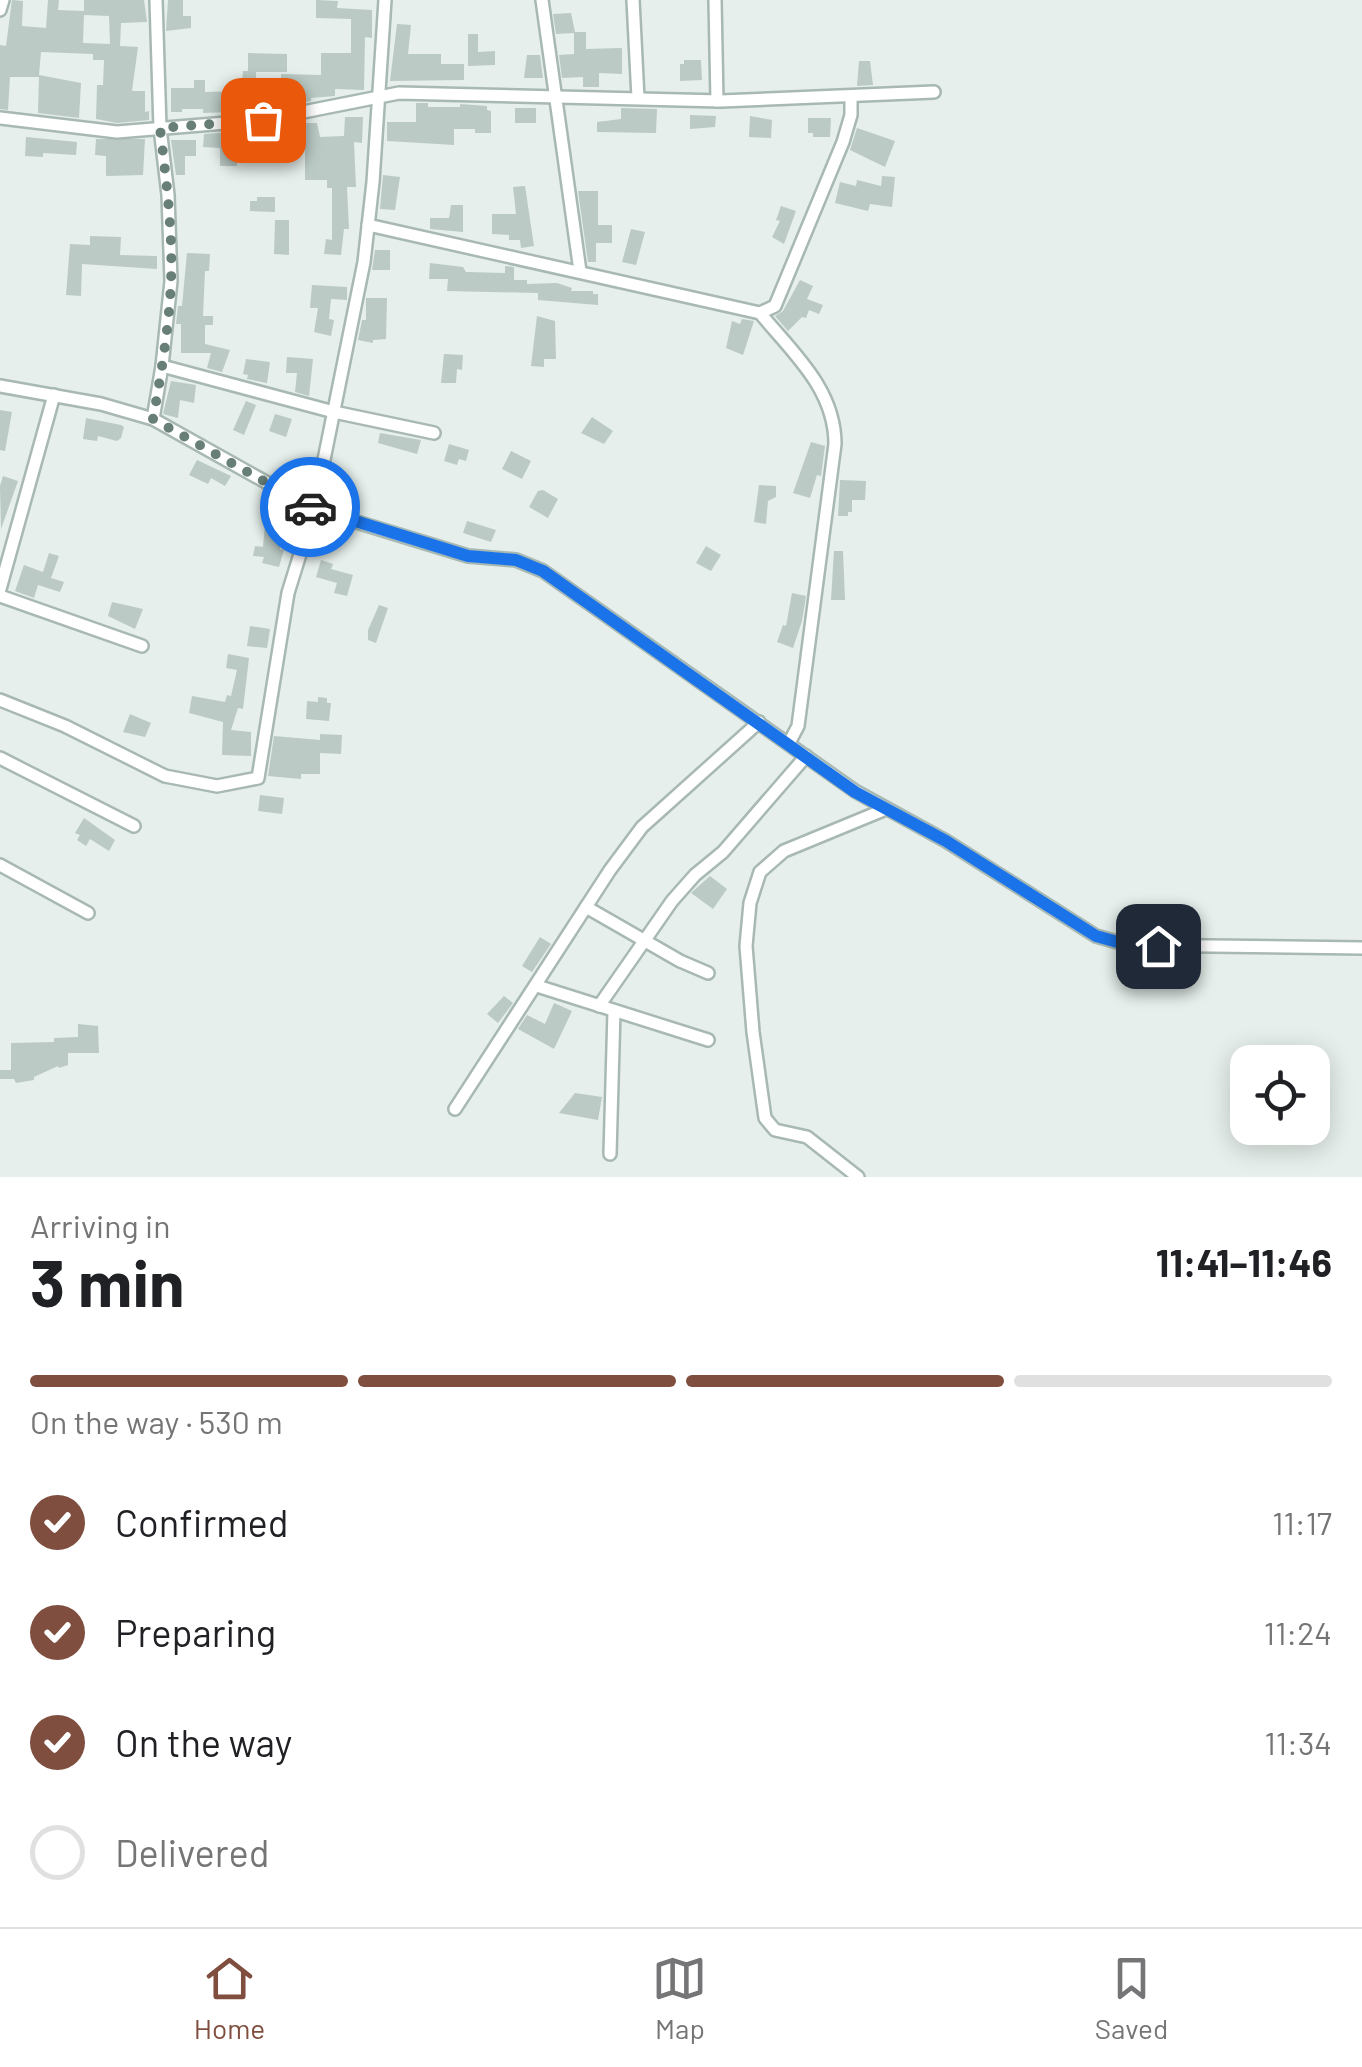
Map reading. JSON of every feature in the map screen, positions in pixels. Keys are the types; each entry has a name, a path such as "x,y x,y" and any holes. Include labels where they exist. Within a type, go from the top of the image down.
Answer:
{"street":[{"path":"0,10 3,0"},
{"path":"153,419 171,281 156,0"},
{"path":"0,700 66,726 165,776 218,786 258,778 288,593 314,509 364,262 385,0"},
{"path":"542,0 580,272"},
{"path":"633,0 638,98"},
{"path":"715,0 717,101"},
{"path":"0,118 117,132 263,120 416,93 717,101 934,92"},
{"path":"760,314 775,306 843,142 851,115 851,97"},
{"path":"368,225 760,314 822,390 834,420 834,444 798,726 788,743"},
{"path":"162,366 334,412 434,432"},
{"path":"0,386 101,404 153,419 314,509 468,556 516,560 543,571 855,792 946,841 1096,936 1128,945 1362,948"},
{"path":"54,395 0,592 142,646"},
{"path":"455,1109 642,827 759,722"},
{"path":"599,1006 672,901 723,852 806,756"},
{"path":"0,758 134,826"},
{"path":"858,1177 808,1138 775,1130 765,1118 752,1032 746,946 750,903 760,872 784,852 886,808"},
{"path":"0,865 88,913"},
{"path":"586,907 680,962 708,973"},
{"path":"537,986 708,1040"},
{"path":"610,1154 614,1011"}],"building":[{"path":"12,0 23,1 22,26 46,28 48,0 59,0 58,10 84,11 84,0 144,0 147,22 121,23 120,46 138,47 132,91 145,91 149,120 117,123 96,119 97,85 103,85 104,60 93,60 93,54 41,52 39,75 81,83 79,118 38,113 39,77 10,77 8,110 0,109 0,45 6,46","holes":["84,15 109,16 110,44 83,43"]},
{"path":"168,0 183,0 183,16 191,16 191,28 166,31"},
{"path":"316,0 338,1 337,8 372,10 372,38 365,37 364,90 335,89 335,96 300,103 281,102 281,74 321,75 321,53 351,53 351,19 316,18"},
{"path":"571,13 575,32 586,32 586,49 622,48 622,74 599,73 599,87 583,87 583,77 562,78 559,55 574,54 574,33 556,34 553,14"},
{"path":"397,24 411,25 408,54 441,54 441,64 464,64 464,80 390,81"},
{"path":"468,34 478,34 478,52 495,51 495,65 468,66"},
{"path":"248,53 287,54 287,72 256,72 255,111 171,112 171,88 194,88 194,80 205,80 205,92 241,91 243,71 248,71"},
{"path":"527,55 540,55 543,78 524,78"},
{"path":"684,60 701,60 702,80 680,81 680,64"},
{"path":"859,61 870,61 873,85 857,86"},
{"path":"416,103 428,103 428,107 487,106 491,111 491,133 454,129 454,145 387,141 387,122 416,122"},
{"path":"515,108 536,108 536,123 515,123"},
{"path":"621,108 657,109 656,133 597,132 597,122 621,119"},
{"path":"690,115 716,116 715,127 690,129"},
{"path":"750,116 772,120 771,138 749,137"},
{"path":"345,117 363,117 362,143 354,142 356,187 347,187 349,229 344,229 341,255 324,254 326,239 332,240 332,188 327,188 327,180 305,180 306,123 317,123 320,137 344,136"},
{"path":"808,118 831,118 830,137 813,137 813,133 808,133"},
{"path":"857,128 895,141 885,167 850,150"},
{"path":"235,132 234,140 264,141 263,150 278,150 277,162 237,161 237,166 220,166 220,148 203,147 204,134"},
{"path":"26,137 77,142 76,155 25,156"},
{"path":"96,139 145,139 143,175 106,176 106,156 95,155"},
{"path":"171,140 196,140 196,156 185,156 185,175 176,175"},
{"path":"383,175 400,177 395,210 380,209"},
{"path":"882,176 895,177 892,207 870,204 868,211 835,203 840,182 856,186 857,180 881,186"},
{"path":"525,186 534,246 521,248 520,240 492,234 492,214 516,214 513,187"},
{"path":"578,191 598,191 598,225 612,225 612,243 596,243 596,262 588,262"},
{"path":"257,197 275,197 275,212 250,211 250,201 257,201"},
{"path":"451,205 463,205 463,232 430,229 430,218 449,218"},
{"path":"781,206 796,211 784,244 772,237 780,221 776,220"},
{"path":"275,220 289,220 289,255 274,254"},
{"path":"631,229 645,232 636,265 622,262"},
{"path":"90,236 121,237 120,255 157,256 157,269 82,264 81,296 66,295 70,244 90,245"},
{"path":"375,250 390,250 390,270 372,270"},
{"path":"187,253 210,254 209,271 205,271 203,316 213,316 213,325 205,325 205,344 230,350 222,372 207,368 211,353 181,353 181,324 176,324 178,306 182,306"},
{"path":"430,263 463,267 466,272 505,273 505,266 514,267 514,280 527,280 527,284 557,283 572,288 571,291 593,291 598,294 598,305 538,300 538,293 447,291 448,279 429,279"},
{"path":"800,280 813,286 807,299 823,305 819,314 809,310 806,318 802,317 788,331 775,316 783,311"},
{"path":"312,285 347,287 347,300 331,299 331,336 314,332 318,308 310,308"},
{"path":"366,298 387,298 386,339 373,343 358,340 362,320 366,320"},
{"path":"537,316 555,321 556,359 544,359 544,367 531,366"},
{"path":"742,319 754,321 743,355 726,348 732,321 740,324"},
{"path":"444,354 463,355 456,383 441,383"},
{"path":"287,357 313,359 309,396 295,392 297,373 286,373"},
{"path":"246,359 270,362 267,383 247,379 248,375 243,374"},
{"path":"171,381 196,385 194,403 180,400 178,418 163,414"},
{"path":"246,401 256,405 244,435 233,430"},
{"path":"0,410 12,412 5,451 0,450"},
{"path":"275,414 292,419 286,437 269,431"},
{"path":"592,417 613,431 604,444 581,433"},
{"path":"86,418 121,425 121,438 83,439"},
{"path":"380,433 421,440 417,454 378,443"},
{"path":"811,442 825,446 821,476 817,475 810,498 793,493"},
{"path":"449,444 469,450 466,461 459,459 457,465 444,461"},
{"path":"511,451 531,461 522,479 502,469"},
{"path":"197,460 231,476 225,486 211,478 208,484 189,475"},
{"path":"331,475 348,480 339,504 326,499"},
{"path":"3,476 18,481 1,529 0,486"},
{"path":"840,480 866,481 865,500 852,500 848,516 838,516"},
{"path":"759,485 776,486 776,497 768,501 766,524 754,522"},
{"path":"538,491 558,499 548,518 529,507"},
{"path":"266,512 279,513 278,520 282,520 280,549 284,550 279,567 262,563 264,557 253,556 255,546 263,547"},
{"path":"467,521 496,530 491,542 463,533"},
{"path":"706,546 721,555 711,571 696,563"},
{"path":"834,551 843,551 845,600 831,600"},
{"path":"49,553 59,556 51,578 64,582 60,592 38,585 34,598 15,591 24,565 43,572"},
{"path":"321,560 333,564 331,569 353,575 347,596 334,593 337,583 316,577"},
{"path":"792,593 806,596 793,648 777,642 783,625 786,626"},
{"path":"112,602 143,609 135,629 108,616"},
{"path":"379,605 388,608 376,643 368,640 368,630"},
{"path":"250,626 270,629 267,648 247,646"},
{"path":"228,654 249,658 243,709 238,708 231,730 251,732 251,756 222,755 223,722 189,713 192,696 225,702 227,695 231,696 237,670 226,668"},
{"path":"318,697 331,703 329,721 306,719 307,701 318,702"},
{"path":"130,714 151,723 145,737 123,732"},
{"path":"320,734 342,735 341,754 320,753 320,774 301,774 301,779 268,776 274,736 320,740"},
{"path":"260,795 284,798 282,814 258,811"},
{"path":"84,818 115,840 109,851 90,839 86,846 77,840 80,835 75,833"},
{"path":"710,876 727,889 713,909 691,893"},
{"path":"540,937 551,944 532,972 522,966"},
{"path":"504,996 513,1003 498,1023 487,1014"},
{"path":"554,1003 572,1011 554,1049 518,1029 527,1015 545,1024"},
{"path":"78,1024 98,1026 99,1053 68,1053 68,1065 58,1066 34,1080 16,1083 14,1079 0,1079 0,1070 11,1070 11,1043 78,1037"},
{"path":"575,1093 602,1097 598,1120 559,1113"}],"way so far":[{"path":"263,120 160,128 168,195 171,281 153,419 310,507"}],"route":[{"path":"310,507 468,556 516,560 543,571 855,792 946,841 1096,936 1128,945 1158,946"}]}
